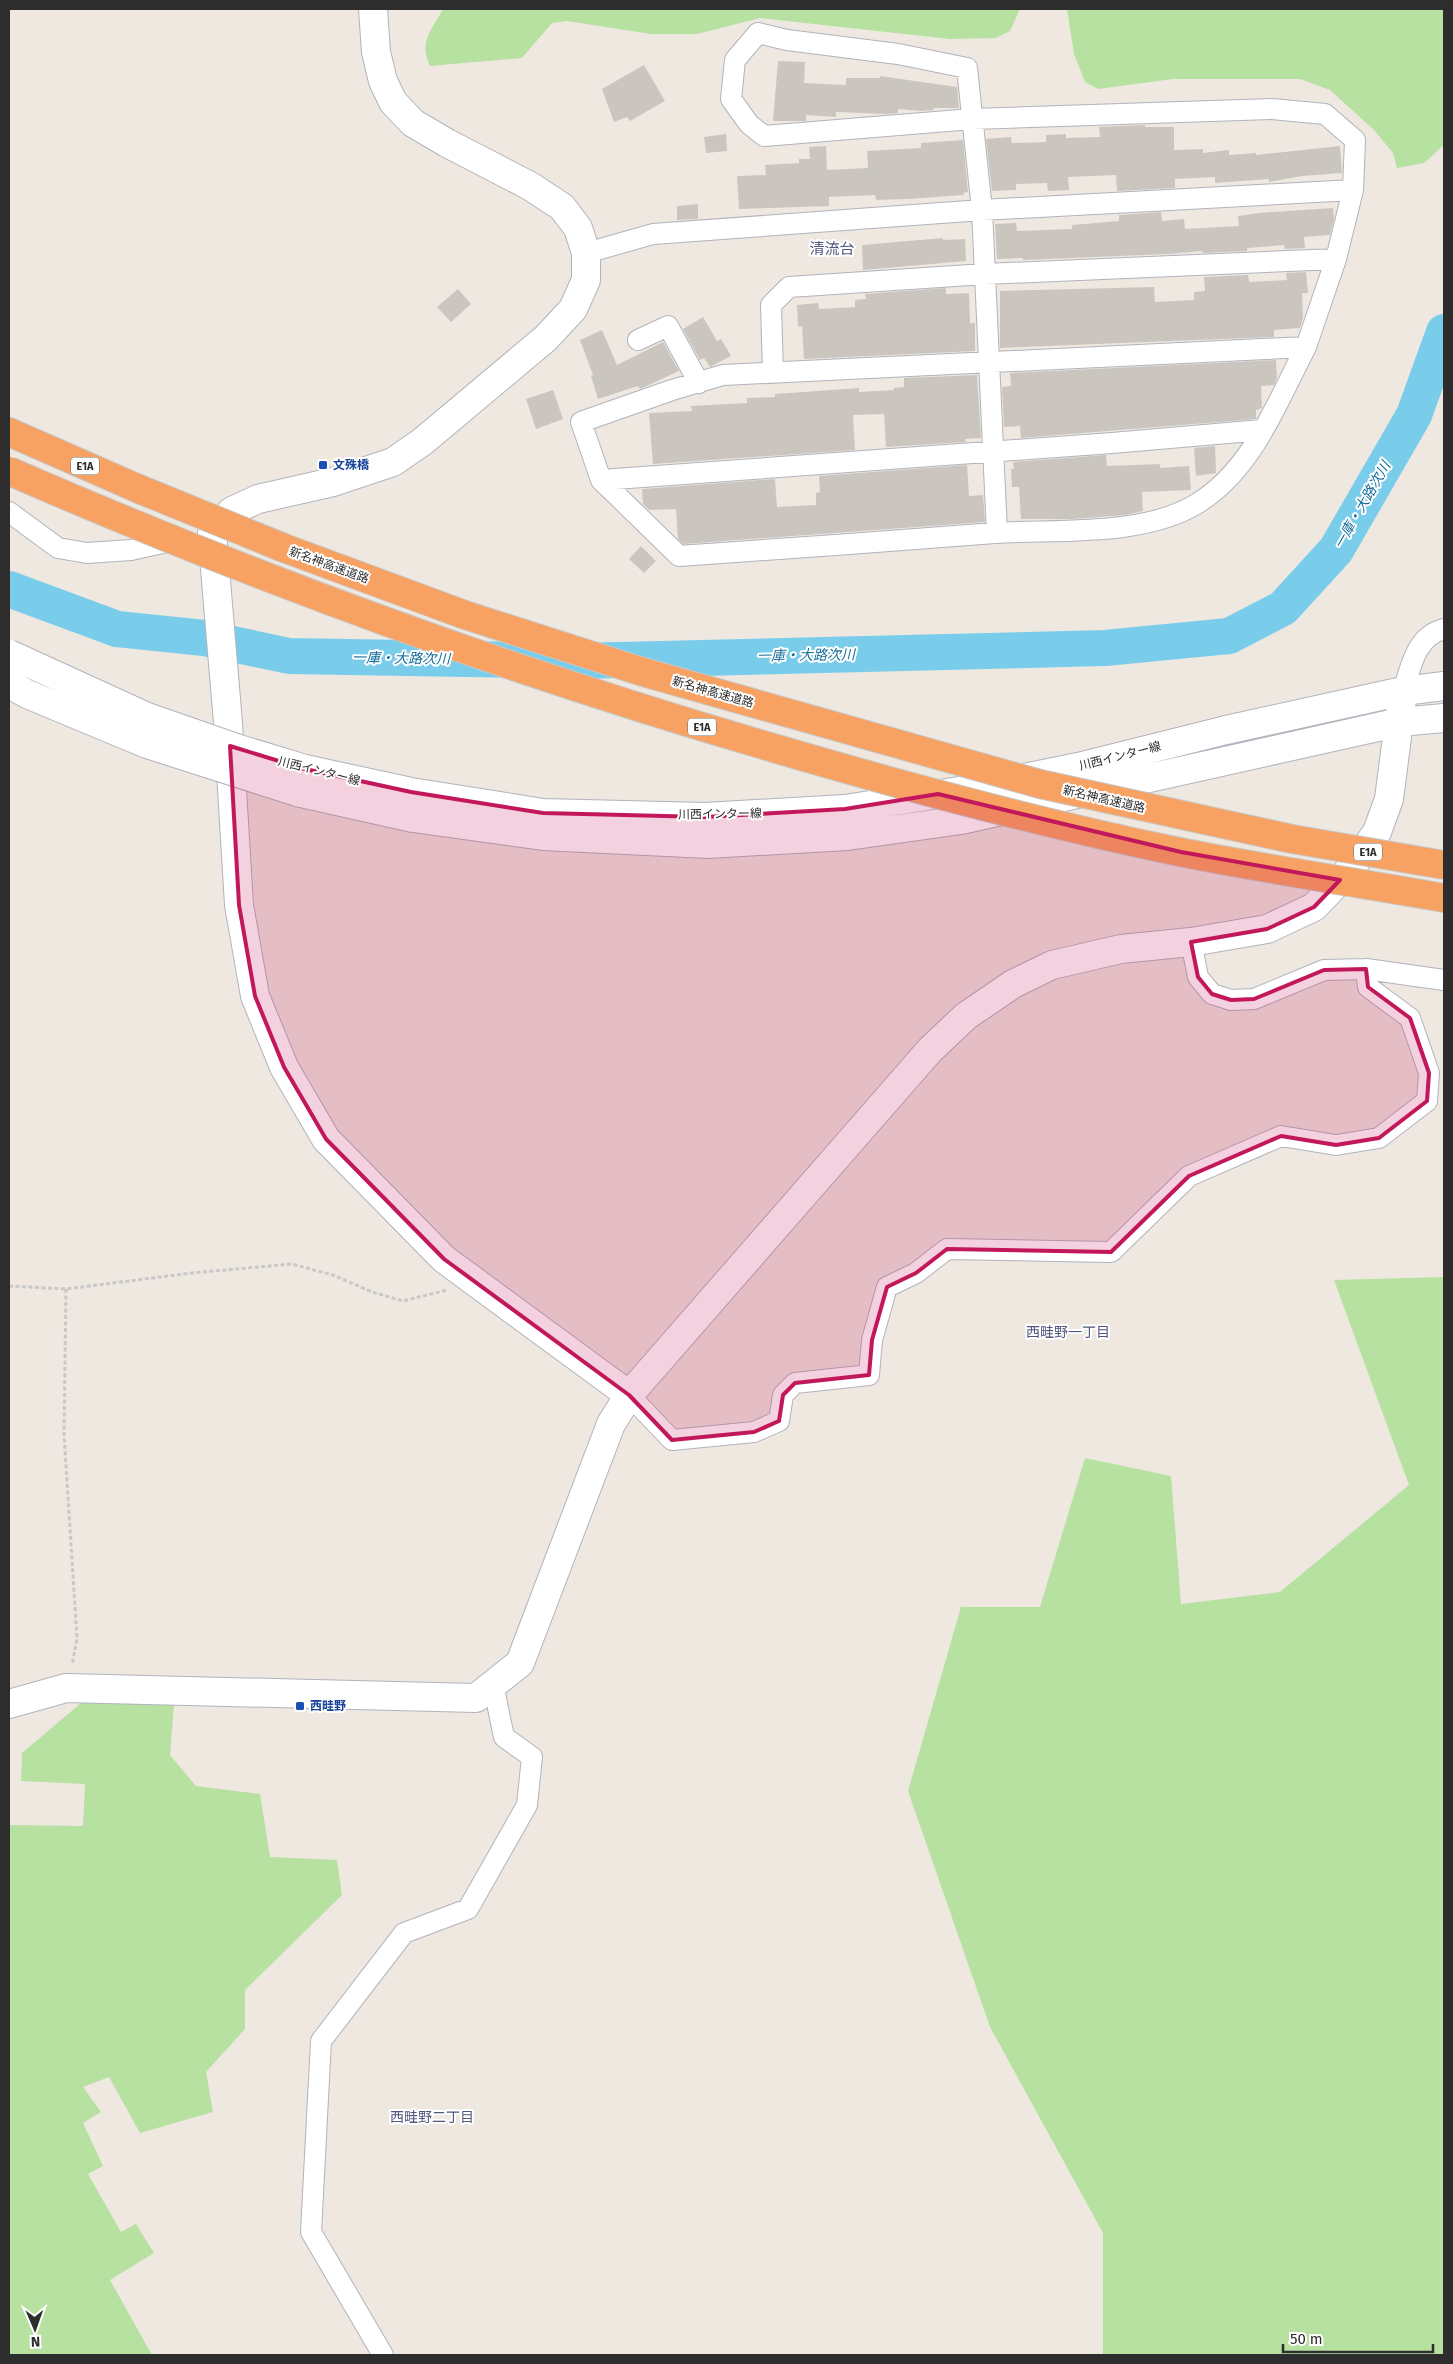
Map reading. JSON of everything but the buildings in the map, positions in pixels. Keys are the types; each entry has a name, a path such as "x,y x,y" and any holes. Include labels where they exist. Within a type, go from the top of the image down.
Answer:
{"highway":[{"name":"新名神高速道路","path":"20,437 138,489 284,548 465,615 643,672 1040,784 1292,840 1444,865"},
{"name":"E1A","path":"9,471 92,507 278,581 465,650 661,715 854,772 988,807 1181,852 1433,896"},
{"path":"1292,840 1444,854"}],"street":[{"path":"9,512 58,548 87,553 131,550 212,533 232,511 258,499 333,482 393,462 422,442 546,338 572,309 586,280 586,253 578,228 562,207 530,186 421,128 393,102 383,81 376,52 373,9"},
{"path":"998,533 991,363 982,210 972,119 967,68 898,54 787,40 758,32 735,60 731,99 749,124 764,136 972,119 1272,109 1325,114 1356,140 1353,190 1336,260 1306,347 1250,454 1215,490 1198,503 1174,516 1134,526 998,533 679,556 602,480 581,422 723,375 991,363 1306,347"},
{"path":"586,253 652,234 982,210 1353,190"},
{"path":"774,373 771,305 788,287 985,274 1336,260"},
{"path":"638,340 668,326 699,383"},
{"path":"602,480 994,452 1262,430"},
{"path":"212,533 228,723 239,905 255,996 284,1067 326,1139 444,1259 628,1395 672,1440 754,1432 779,1421 783,1395 795,1382 869,1375 872,1340 887,1288 916,1272 947,1249 1111,1252 1189,1176 1273,1139 1282,1136 1336,1145 1379,1138 1426,1102 1428,1073 1410,1018 1368,987 1366,969"},
{"path":"9,1704 66,1688 476,1698 520,1662 611,1424 628,1395 930,1050 966,1016 1013,984 1052,965 1121,949 1190,942 1267,929 1314,907 1351,868 1377,832 1389,799 1403,691 1415,653 1433,632 1444,629"},
{"name":"川西インター線","path":"9,654 147,717 239,749 301,780 411,792 543,812 704,816 845,809 965,790 1078,767 1226,730 1403,691 1444,686"},
{"name":"川西インター線","path":"9,684 27,694 147,744 301,780 413,818 543,836 708,844 848,836 961,820 1400,722 1444,718"},
{"path":"1190,942 1198,977 1212,994 1231,1000 1254,999 1324,970 1366,969 1444,980"},
{"path":"383,2355 311,2232 322,2041 404,1933 468,1909 527,1805 532,1757 504,1737 493,1684"}],"path":[{"path":"9,1286 66,1289 192,1273 292,1264 333,1275 372,1292 403,1301 474,1283"},
{"path":"66,1289 64,1434 77,1639 66,1688"}],"highlighted area":[{"path":"230,746 305,769 411,792 543,813 705,817 845,809 938,794 1181,852 1340,880 1314,907 1267,929 1191,942 1198,977 1212,994 1231,1000 1254,999 1324,970 1366,969 1368,987 1410,1018 1429,1073 1427,1101 1379,1138 1336,1145 1281,1136 1189,1176 1111,1252 947,1249 916,1273 887,1287 872,1340 869,1375 795,1383 783,1395 779,1421 754,1432 672,1440 629,1395 444,1259 326,1139 284,1067 255,996 239,905"}],"green space":[{"path":"446,9 1020,9 1010,31 996,38 950,39 760,18 697,34 651,34 567,21 552,23 522,58 430,66 426,51 427,38 442,11"},
{"path":"1067,9 1444,9 1444,145 1424,163 1397,168 1393,153 1374,130 1330,90 1300,79 1173,79 1098,89 1085,82 1074,54"},
{"path":"1444,1277 1444,2355 1103,2355 1103,2233 990,2027 908,1791 961,1607 1040,1607 1085,1458 1171,1476 1181,1604 1280,1592 1409,1485 1334,1280"},
{"path":"81,1703 174,1704 170,1755 196,1786 260,1794 270,1857 337,1860 342,1895 245,1990 245,2029 206,2072 213,2112 140,2133 109,2077 83,2087 101,2112 83,2123 103,2166 88,2174 121,2232 136,2224 154,2253 110,2280 152,2355 9,2355 9,1825 83,1826 85,1784 21,1781 22,1753"}],"waterway":[{"name":"一庫・大路次川","path":"9,589 117,629 204,638 289,656 578,661 1105,648 1229,636 1283,608 1336,550 1414,415 1444,332"}],"place":[{"name":"文殊橋","path":"323,465"},
{"name":"西畦野","path":"300,1706"}],"district":[{"name":"清流台","path":"832,249"},
{"name":"西畦野一丁目","path":"1068,1332"},
{"name":"西畦野二丁目","path":"432,2117"}]}
